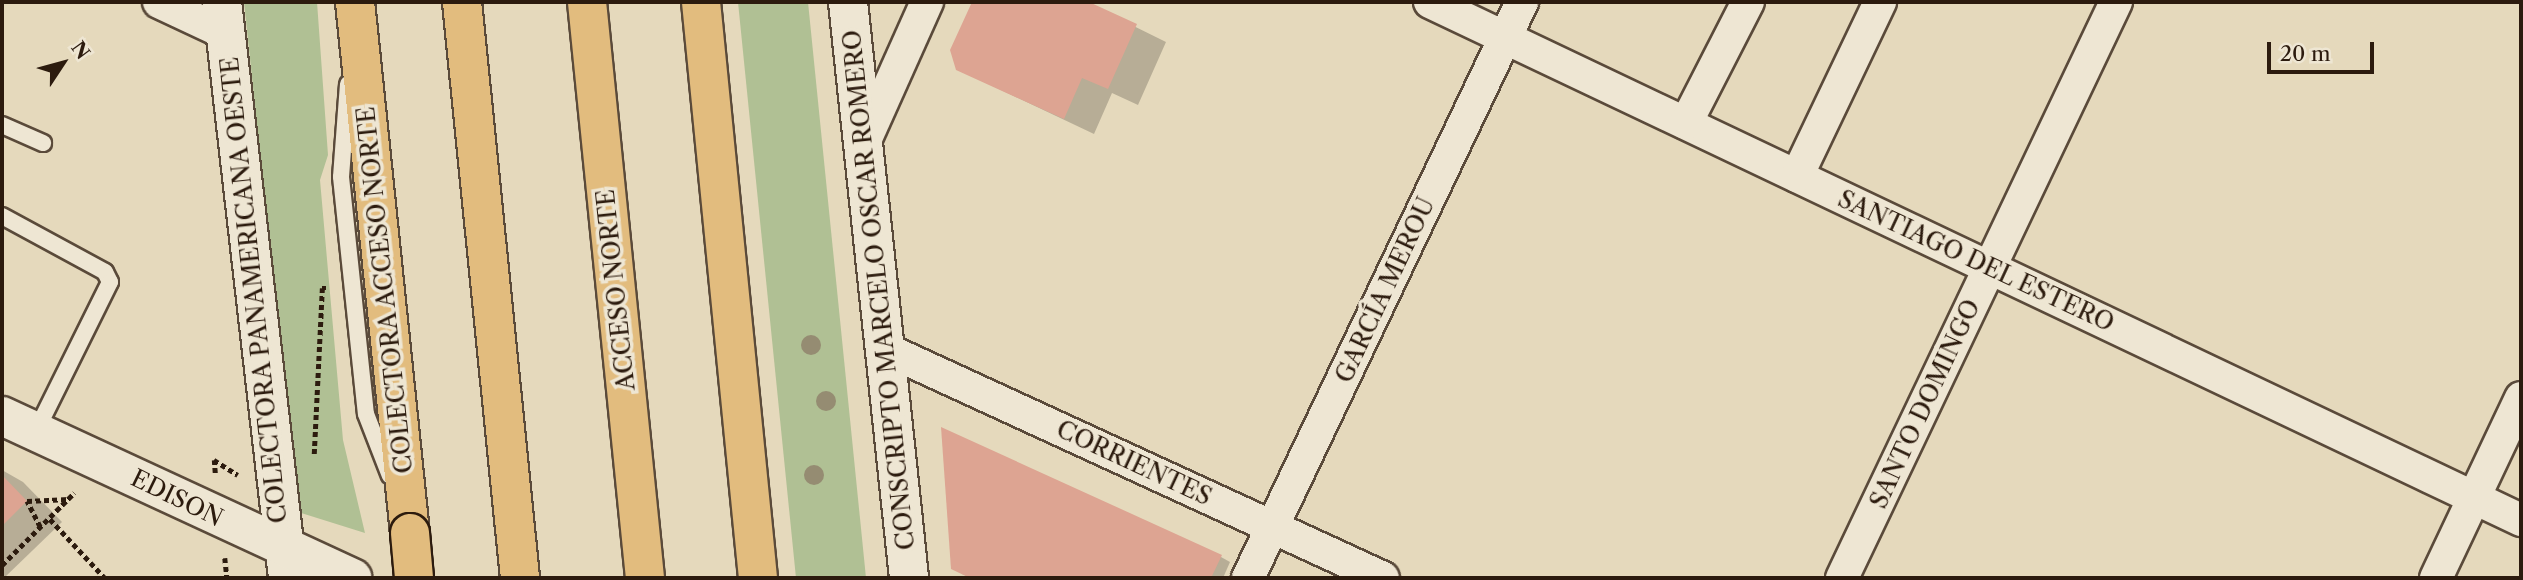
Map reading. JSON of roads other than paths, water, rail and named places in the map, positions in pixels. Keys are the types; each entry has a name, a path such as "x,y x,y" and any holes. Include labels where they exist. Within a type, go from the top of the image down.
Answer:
{"highway":[{"name":"COLECTORA ACCESO NORTE","path":"354,2 414,578"},
{"path":"462,2 520,578"},
{"name":"ACCESO NORTE","path":"587,2 645,578"},
{"path":"701,2 758,578"}],"street":[{"path":"159,2 223,18"},
{"name":"CONSCRIPTO MARCELO OSCAR ROMERO","path":"848,2 909,578"},
{"path":"863,145 927,2"},
{"name":"SANTIAGO DEL ESTERO","path":"1430,2 2521,520"},
{"name":"GARCÍA MEROU","path":"1248,578 1522,2"},
{"path":"1686,123 1748,2"},
{"path":"1797,176 1880,2"},
{"name":"SANTO DOMINGO","path":"1842,578 2116,2"},
{"name":"COLECTORA PANAMERICANA OESTE","path":"223,18 286,564"},
{"name":"CORRIENTES","path":"885,349 1383,578"},
{"path":"2436,578 2521,398"},
{"name":"EDISON","path":"2,416 36,431 286,564 352,578"}],"lane":[{"path":"2,125 43,143"},
{"path":"2,216 105,272 110,282 36,431"}]}
